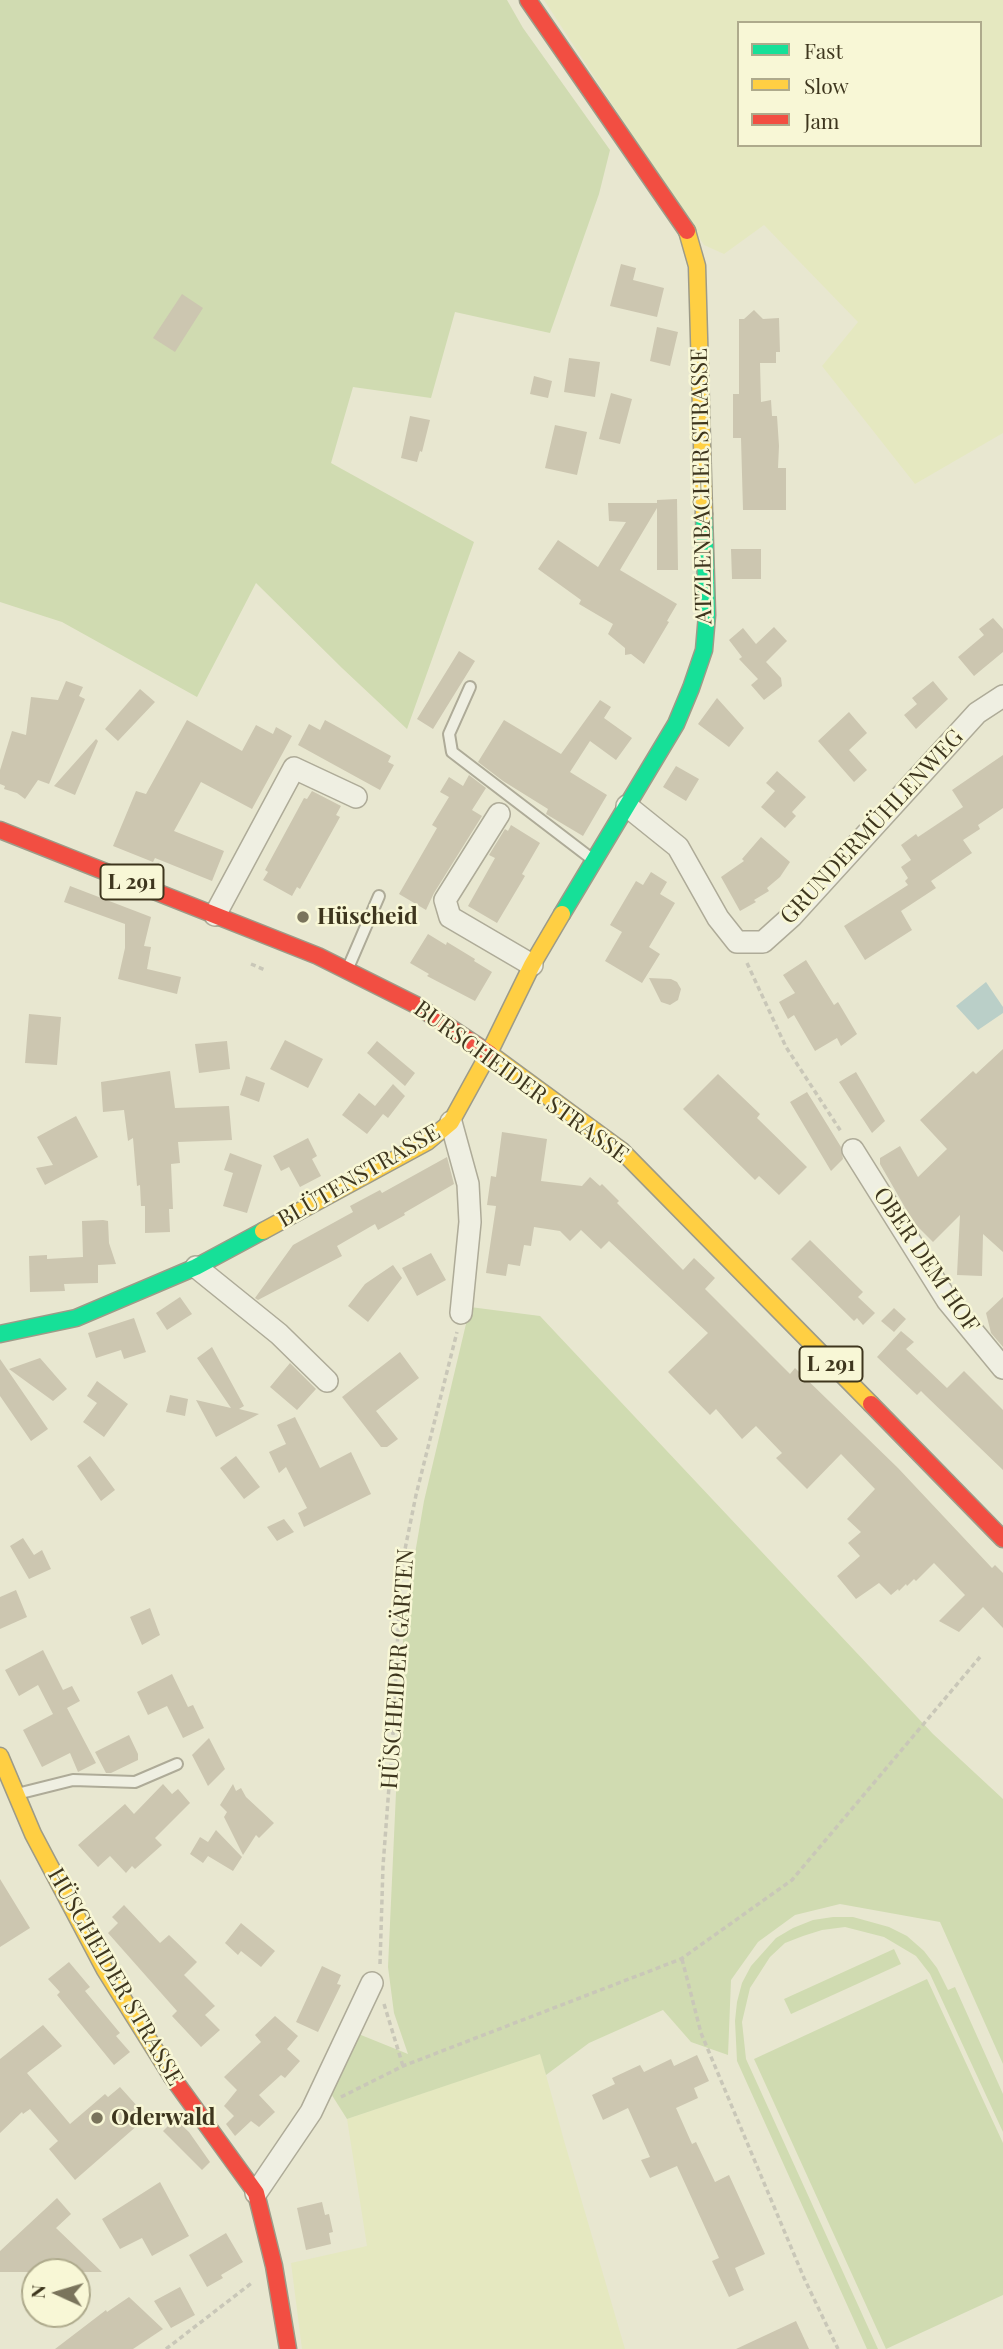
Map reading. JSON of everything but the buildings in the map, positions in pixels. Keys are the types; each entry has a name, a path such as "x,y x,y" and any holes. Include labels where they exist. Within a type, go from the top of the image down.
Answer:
{"street":[{"name":"ATZLENBACHER STRASSE","path":"489,1053 532,965 676,724 704,650 707,615 697,266 687,230 528,0"},
{"name":"GRUNDERMÜHLENWEG","path":"737,942 763,942 782,925 977,713 1003,696"},
{"path":"215,915 294,768 356,797"},
{"path":"627,806 678,848 718,918 737,942"},
{"path":"499,814 445,900 450,917 532,965"},
{"path":"0,854 4,832"},
{"name":"BURSCHEIDER STRASSE","path":"4,832 318,956 416,1005 489,1053 622,1151 1003,1539"},
{"name":"BLÜTENSTRASSE","path":"0,1335 76,1318 197,1267 426,1142 451,1122 489,1053"},
{"path":"451,1122 468,1184 470,1222 461,1312"},
{"name":"OBER DEM HOF","path":"853,1150 947,1300 1003,1368"},
{"path":"197,1267 279,1334 327,1381"},
{"name":"HÜSCHEIDER STRASSE","path":"0,1756 33,1834 105,1970 190,2104 243,2179 256,2193 275,2266 288,2349"},
{"path":"256,2193 311,2112 372,1983"}],"lane":[{"path":"470,687 449,734 452,752 594,861"},
{"path":"347,971 379,896"},
{"path":"17,1794 73,1780 135,1782 177,1764"}],"path":[{"path":"737,942 786,1047 853,1150"},
{"path":"251,964 265,970"},
{"name":"HÜSCHEIDER GÄRTEN","path":"372,1983 380,1967 383,1866 401,1569 416,1495 461,1312"},
{"path":"311,2112 403,2066 681,1959 792,1880 980,1657"},
{"path":"681,1959 701,2033 804,2278 838,2349"},
{"path":"372,1983 381,1990 403,2066"},
{"path":"166,2349 275,2266"}],"green space":[{"path":"0,0 507,0 523,28 610,150 599,194 550,333 455,312 431,398 353,387 331,463 474,542 407,729 256,583 197,697 62,622 0,602"},
{"path":"544,0 1003,0 1003,433 915,484 822,366 858,322 764,225 724,254 704,245"},
{"path":"470,1307 540,1316 933,1734 1003,1799 1003,2064 940,1922 840,1904 795,1915 758,1942 731,1980 728,2055 691,2042 663,2010 589,2043 546,2075 540,2054 347,2119 328,2089 356,2033 408,2054 394,2013 388,1967 404,1618 424,1501"},
{"path":"853,1917 889,1927 907,1936 924,1951 937,1968 948,1990 955,1987 1003,2094 1003,2132 930,1974 916,1956 884,1937 845,1927 803,1936 785,1943 770,1957 750,1988 742,2022 746,2059 878,2349 867,2349 737,2061 737,2002 742,1983 751,1966 776,1938 813,1920"},
{"path":"894,1949 901,1964 791,2014 784,1999"},
{"path":"927,1979 1003,2143 1003,2295 886,2349 754,2059"},
{"path":"540,2053 625,2349 302,2349 291,2263 367,2246 347,2119"}],"water":[{"path":"986,982 1003,1007 1003,1013 978,1030 956,1006"}],"traffic: fast":[{"path":"562,914 676,724 691,688 704,650 707,615 704,514"},
{"path":"0,1334 76,1318 196,1267 263,1231"}],"traffic: slow":[{"path":"687,231 697,266 704,514"},
{"path":"263,1231 427,1142 451,1122 489,1053 532,965 562,914"},
{"path":"490,1054 622,1151 871,1404"},
{"path":"0,1756 33,1834 105,1970 172,2077"}],"traffic: jam":[{"path":"528,0 687,231"},
{"path":"0,830 318,956 416,1005 490,1054"},
{"path":"871,1404 1003,1539"},
{"path":"172,2077 256,2193 274,2266 288,2349"}],"place":[{"name":"Hüscheid","path":"303,917"},
{"name":"Oderwald","path":"97,2118"}]}
